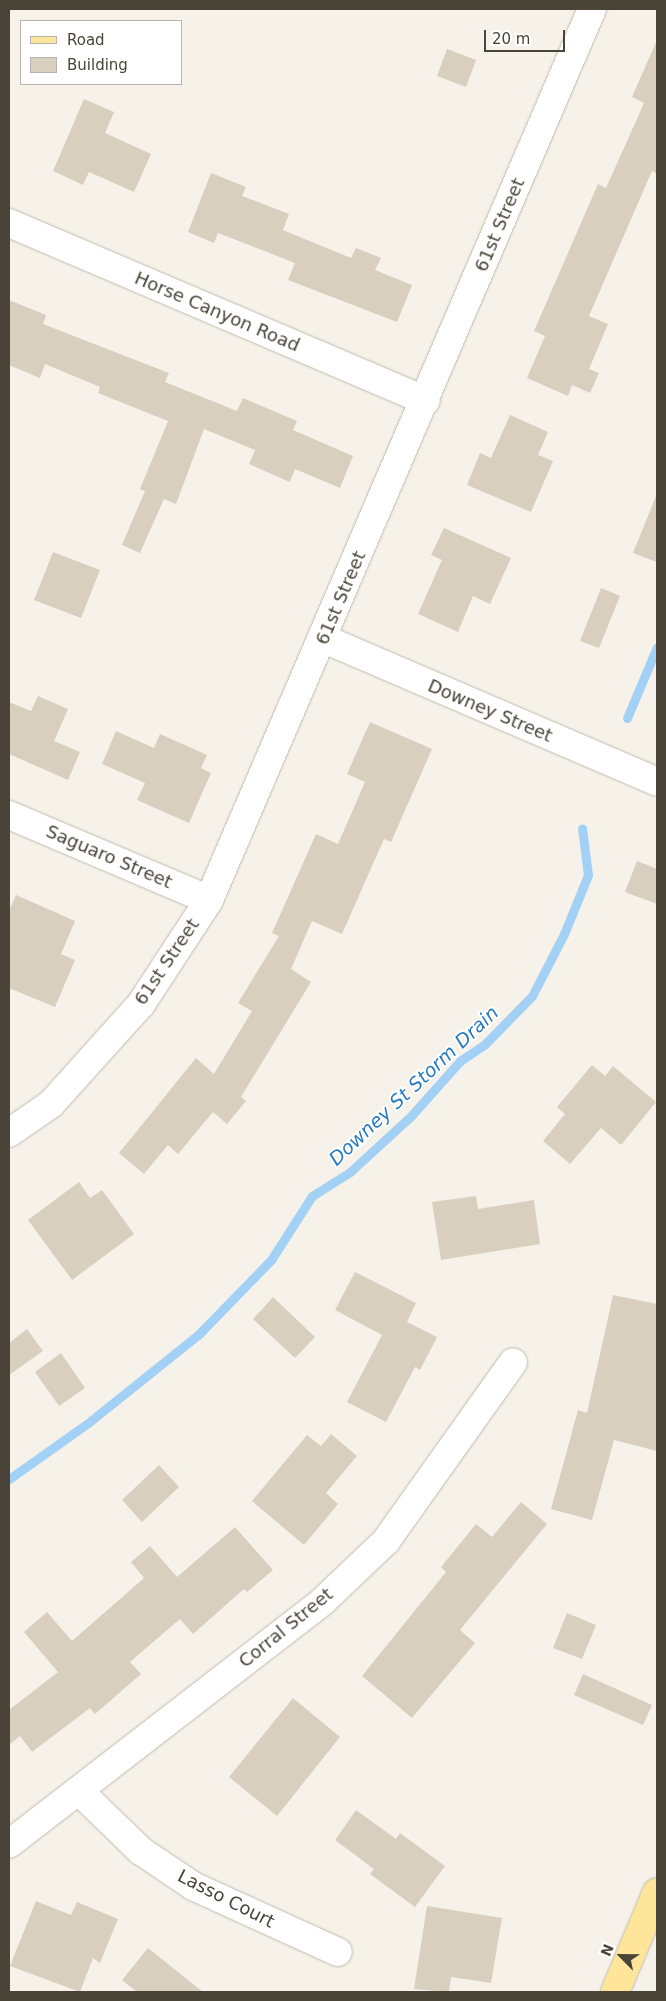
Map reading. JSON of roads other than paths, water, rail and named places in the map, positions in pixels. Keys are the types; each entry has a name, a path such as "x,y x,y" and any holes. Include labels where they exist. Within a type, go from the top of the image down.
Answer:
{"main road":[{"path":"615,1992 657,1892"}],"street":[{"name":"61st Street","path":"9,1133 51,1104 141,1004 209,900 324,640 592,9"},
{"name":"Horse Canyon Road","path":"9,222 426,401"},
{"name":"Downey Street","path":"324,640 657,782"},
{"name":"Saguaro Street","path":"9,815 209,900"},
{"name":"Corral Street","path":"9,1844 44,1814 79,1790 323,1601 386,1541 513,1362"},
{"name":"Lasso Court","path":"79,1790 141,1851 193,1886 338,1952"}],"waterway":[{"name":"Downey St Storm Drain","path":"627,718 657,647"},
{"name":"Downey St Storm Drain","path":"9,1479 88,1423 198,1335 271,1260 312,1196 350,1172 411,1116 460,1061 485,1044 532,996 564,934 588,875 582,828"}]}
